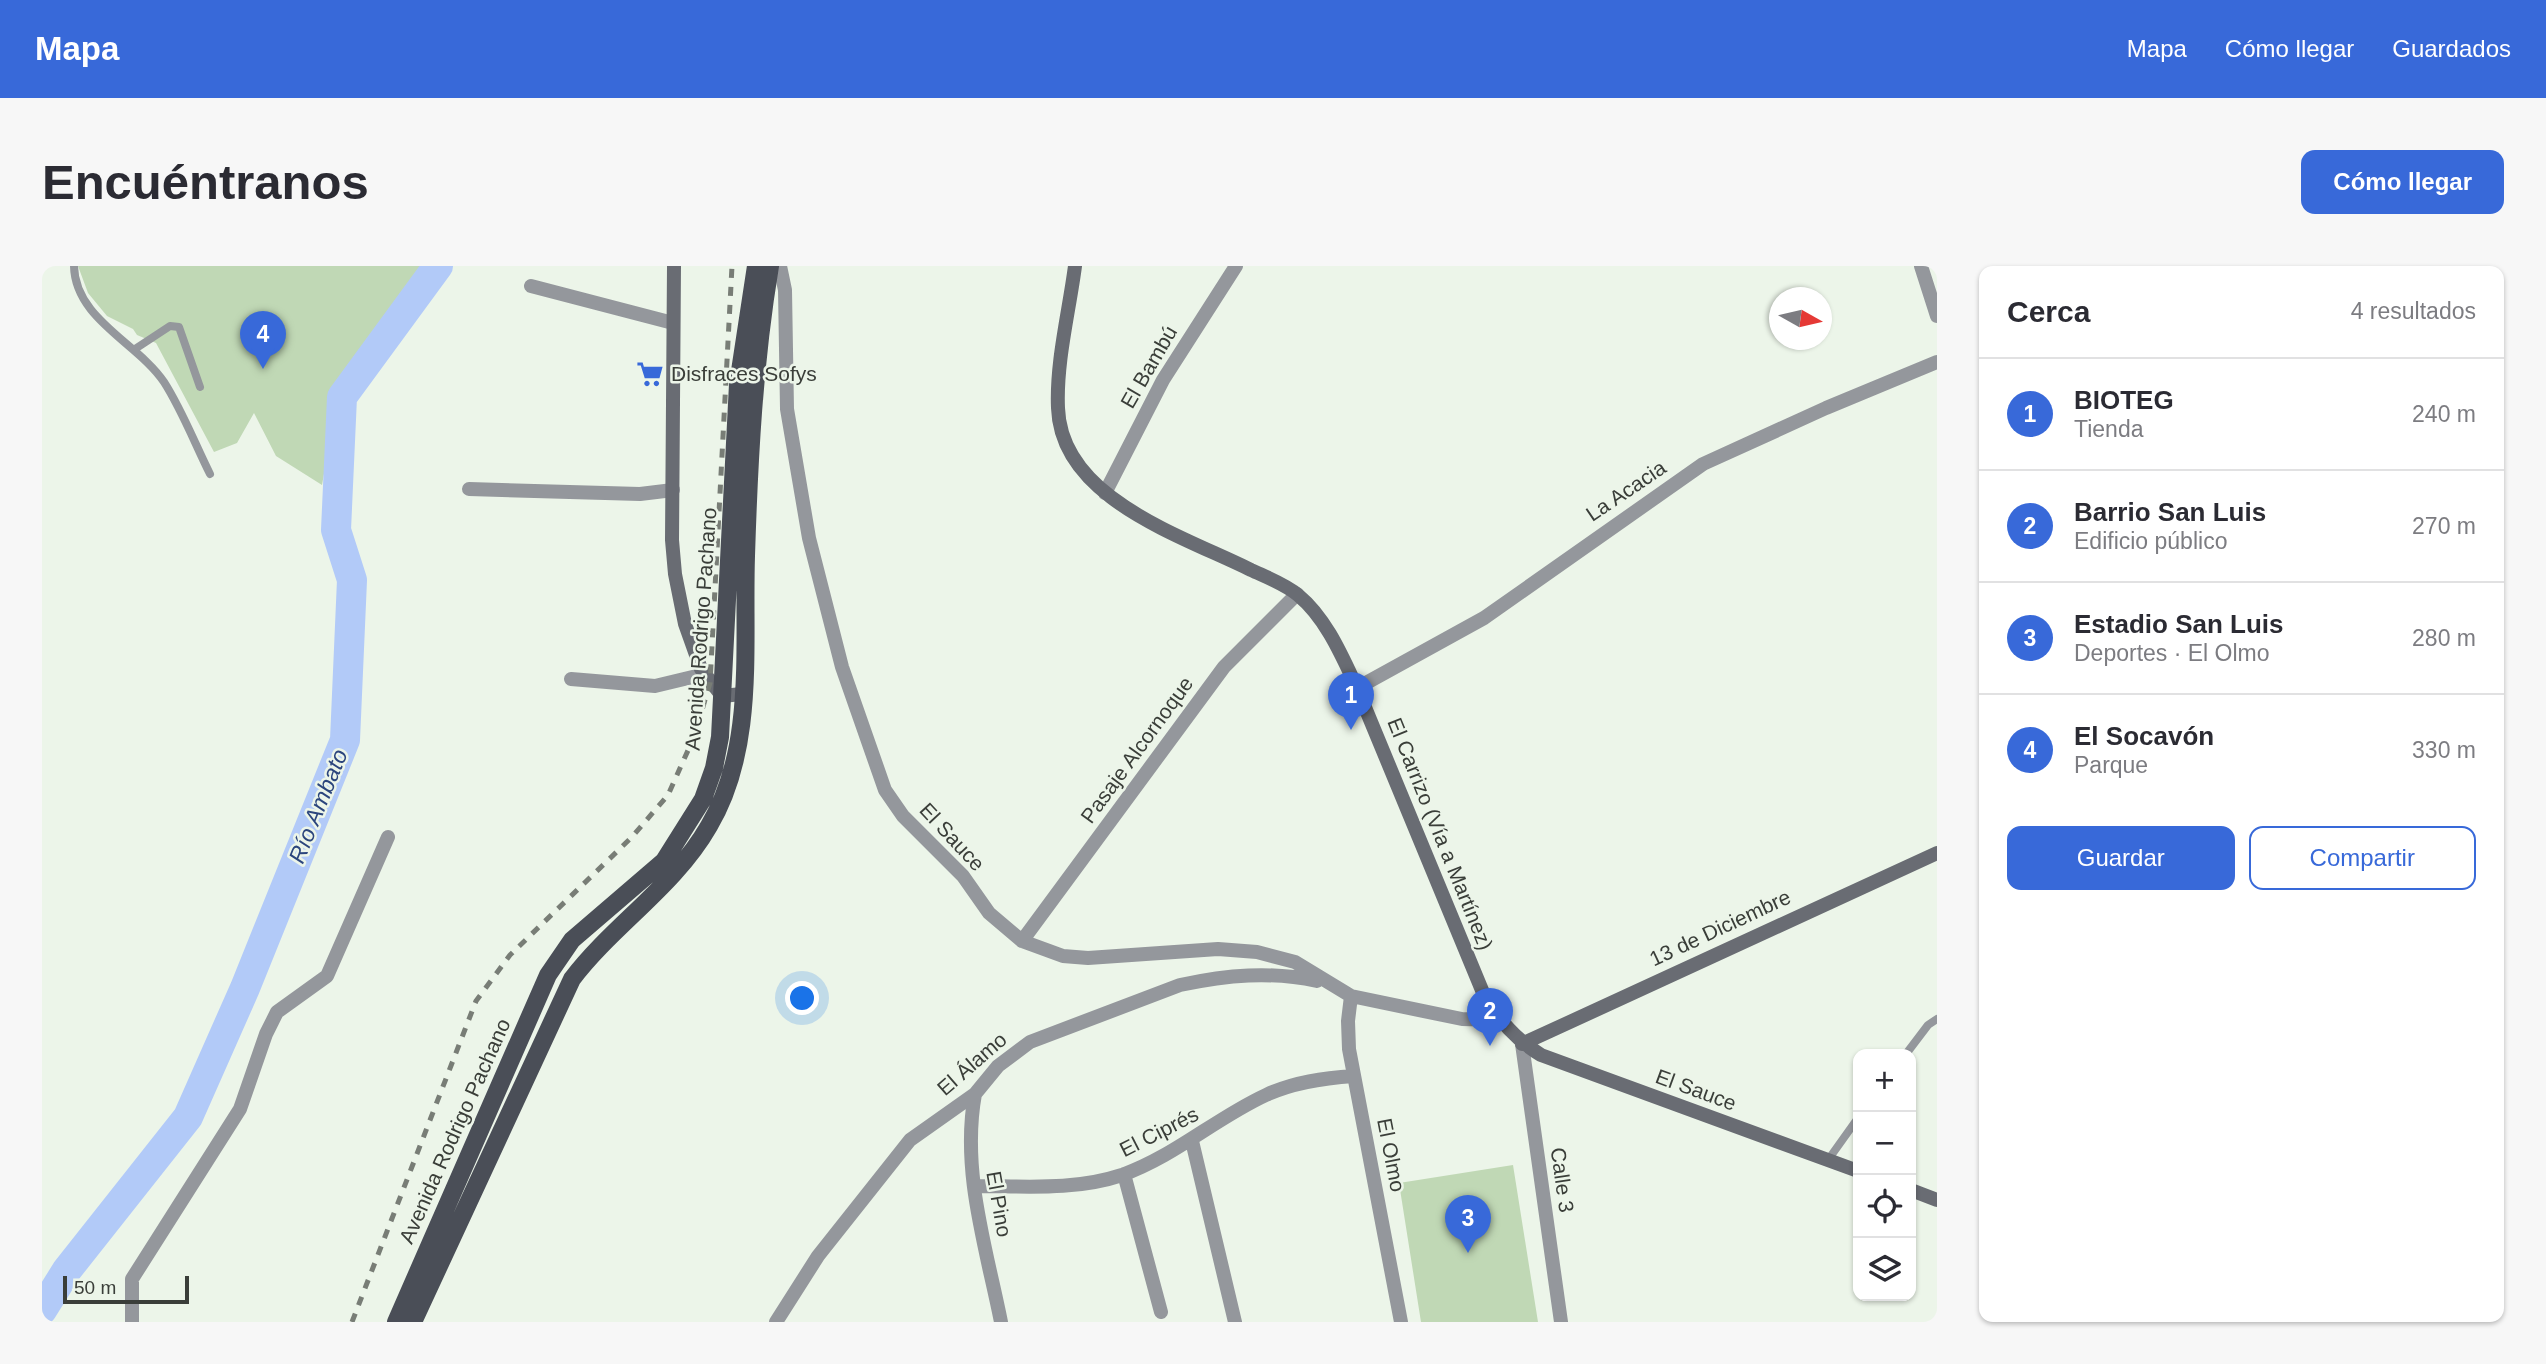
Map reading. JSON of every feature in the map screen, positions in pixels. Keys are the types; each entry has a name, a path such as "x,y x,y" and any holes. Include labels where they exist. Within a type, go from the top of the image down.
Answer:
{"main road":[{"name":"Avenida Rodrigo Pachano","path":"396,1322 548,975 572,940 664,861 698,808 714,768 722,696 738,384 755,266"},
{"name":"Avenida Rodrigo Pachano","path":"413,1322 572,979 606,940 674,875 710,825 729,784 737,754 742,694 751,405 770,266"}],"street":[{"path":"674,266 672,540 679,601 705,674 722,696 742,694"},
{"name":"El Sauce","path":"780,266 785,290 787,409 809,538 842,667 885,790 904,816 963,876 989,913 1022,941 1063,957 1088,958 1218,949 1257,952 1295,962 1351,996 1462,1019 1498,1020"},
{"name":"El Carrizo (Vía a Martínez)","path":"1075,266 1058,409 1065,441 1074,462 1088,480 1131,511 1297,594 1336,645 1357,688 1484,995 1498,1020 1522,1044"},
{"name":"El Bambú","path":"1105,493 1163,380 1236,266"},
{"path":"1921,266 1937,313"},
{"path":"531,286 673,323"},
{"name":"La Acacia","path":"1357,688 1484,618 1703,464 1826,408 1937,362"},
{"path":"469,489 640,494 673,490"},
{"name":"Pasaje Alcornoque","path":"1022,941 1224,667 1297,594"},
{"path":"571,679 654,686 705,674"},
{"path":"132,1322 132,1279 240,1109 266,1034 277,1012 327,976 388,837"},
{"name":"13 de Diciembre","path":"1522,1044 1937,853"},
{"name":"El Álamo","path":"776,1322 818,1256 910,1140 975,1094 998,1066 1030,1042 1180,985 1252,974 1289,975 1325,982"},
{"name":"El Olmo","path":"1351,996 1348,1031 1354,1076 1401,1322"},
{"name":"El Sauce","path":"1522,1044 1565,1065 1853,1169"},
{"name":"Calle 3","path":"1522,1044 1561,1322"},
{"name":"El Ciprés","path":"974,1186 1071,1186 1124,1174 1192,1141 1265,1096 1321,1078 1354,1076"},
{"name":"El Pino","path":"975,1094 969,1124 974,1186 1001,1322"},
{"path":"1192,1141 1235,1322"},
{"path":"1124,1174 1161,1312"},
{"path":"1916,1192 1937,1200"}],"lane":[{"path":"74,266 80,290 90,309 135,349 164,382 210,474"},
{"path":"135,349 170,326 179,327 200,387"},
{"path":"1910,1049 1928,1025 1937,1019"},
{"path":"1828,1160 1853,1125"}],"green space":[{"path":"78,266 432,266 338,396 322,485 276,456 254,413 237,443 214,452 156,343 137,335 133,329 107,316 88,293"},
{"path":"1513,1165 1538,1322 1421,1322 1399,1183"}],"waterway":[{"name":"Río Ambato","path":"42,1310 67,1270 188,1117 245,988 345,740 352,580 336,530 342,397 438,266"}],"railway":[{"path":"352,1322 476,1001 510,955 632,837 668,795 694,737 710,683 732,266"}],"place":[{"name":"El Socavón","path":"263,369"},
{"name":"Disfraces Sofys","path":"650,374"},
{"name":"BIOTEG","path":"1351,730"},
{"name":"Barrio San Luis","path":"1490,1046"},
{"name":"Estadio San Luis","path":"1468,1253"}]}
